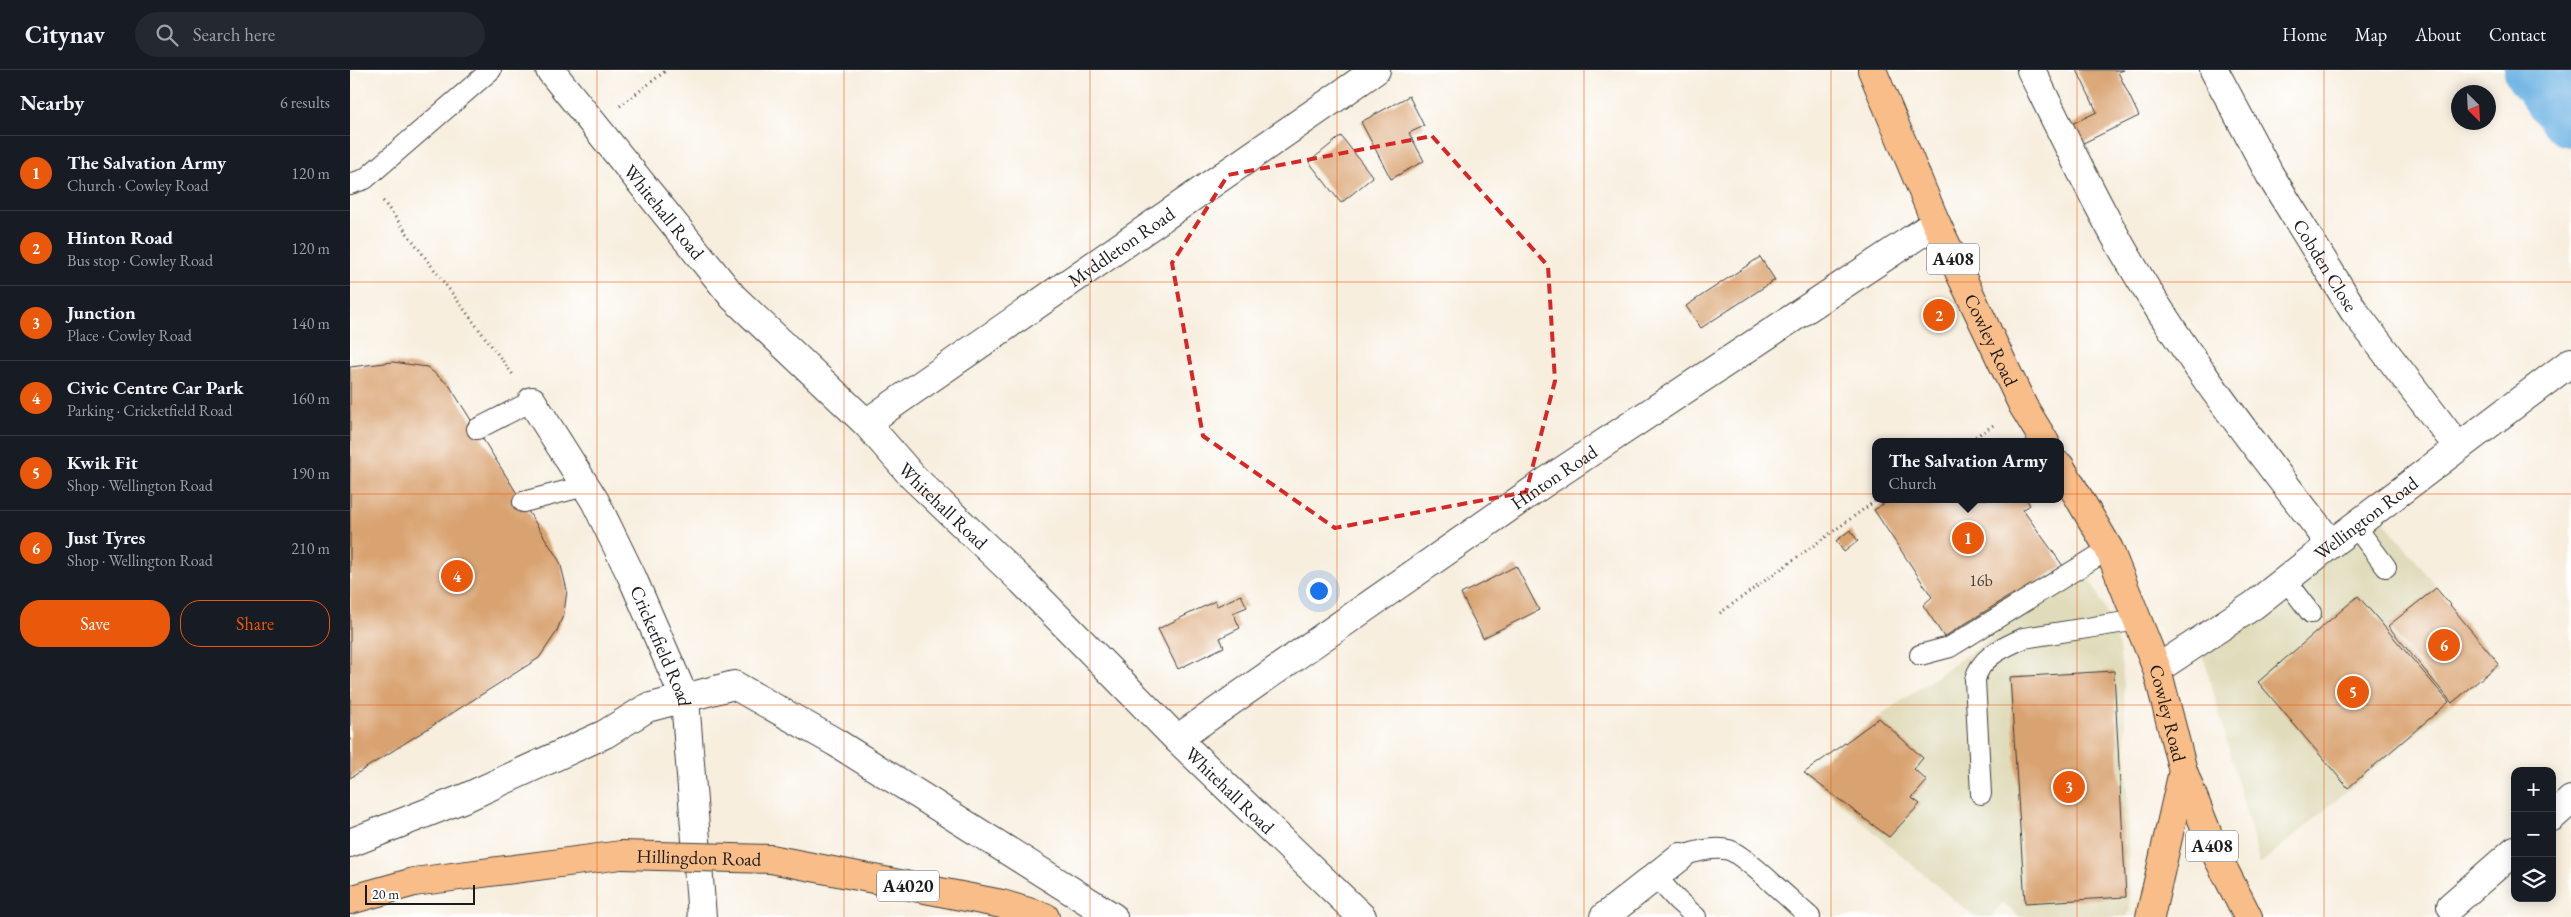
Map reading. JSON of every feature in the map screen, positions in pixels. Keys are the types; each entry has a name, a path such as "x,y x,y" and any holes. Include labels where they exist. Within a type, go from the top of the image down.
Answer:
{"main road":[{"name":"Cowley Road","path":"1872,70 1936,223 2023,406 2043,438"},
{"name":"Cowley Road","path":"2064,473 2109,549 2157,668 2184,771 2214,850 2248,917"},
{"name":"Cowley Road","path":"2150,917 2184,771"},
{"name":"Hillingdon Road","path":"350,900 414,882 621,855 771,860 1002,904 1045,917"}],"street":[{"name":"Whitehall Road","path":"550,70 733,297 866,423 913,477 1022,581 1177,740 1362,917"},
{"name":"Myddleton Road","path":"866,423 1376,70"},
{"path":"2031,70 2108,224 2170,325 2230,415 2331,544"},
{"name":"Cobden Close","path":"2214,70 2270,175 2354,311 2458,447"},
{"name":"Hinton Road","path":"1177,740 1544,482 1936,223"},
{"name":"Wellington Road","path":"2157,668 2254,605 2458,447 2566,375"},
{"name":"Cricketfield Road","path":"532,401 596,501 632,577 685,699 702,917"},
{"path":"350,843 467,797 605,734 647,708 734,685 835,742 1113,917"},
{"path":"2556,813 2571,800"},
{"path":"2451,906 2511,854"},
{"path":"1604,917 1680,857"}],"lane":[{"path":"358,181 492,70"},
{"path":"477,429 532,401"},
{"path":"523,502 586,486"},
{"path":"2356,527 2386,567"},
{"path":"1920,655 1950,647 2109,549"},
{"path":"2286,580 2310,613"},
{"path":"1981,794 1975,680 1981,664 2007,646 2024,638 2138,620"},
{"path":"1680,857 1704,851 1729,850 1744,860 1810,917"},
{"path":"1655,876 1696,917"}],"path":[{"path":"650,83 667,70"},
{"path":"358,181 488,339 532,401"},
{"path":"1720,613 1872,503"}],"highlighted area":[{"path":"1432,136 1548,266 1555,381 1526,492 1335,528 1203,436 1172,263 1228,175"}],"shaded area":[{"path":"2370,504 2499,664 2260,864 2197,632"},
{"path":"2086,571 2117,634 2124,684 2130,911 2126,917 2020,917 2002,903 1991,917 1974,917 1802,771"}],"building":[{"path":"2077,70 2124,70 2118,72 2139,116 2075,147 2065,127 2097,112"},
{"path":"1409,96 1424,126 1409,133 1424,161 1391,179 1361,122"},
{"path":"1341,136 1373,177 1341,203 1309,162"},
{"path":"1760,257 1775,280 1701,328 1686,306"},
{"path":"393,362 427,367 449,385 560,562 567,590 564,613 556,633 539,658 350,778 350,367"},
{"path":"1885,503 2029,503 2030,505 2023,510 2063,566 2015,597 2013,594 1944,637 1923,605 1932,597 1874,510"},
{"path":"1850,530 1858,541 1844,552 1836,541"},
{"path":"1516,566 1539,610 1483,638 1461,594"},
{"path":"2436,588 2499,664 2452,703 2388,626"},
{"path":"1241,595 1247,607 1233,613 1240,628 1220,638 1224,647 1178,669 1158,629 1215,601 1217,606"},
{"path":"2358,596 2449,702 2348,788 2258,682"},
{"path":"2114,671 2126,897 2025,903 2010,677"},
{"path":"1879,718 1923,758 1914,769 1927,781 1912,798 1920,804 1889,837 1804,773"}],"waterway":[{"path":"2537,70 2571,114"}],"place":[{"name":"Hinton Road","path":"1939,315"},
{"name":"The Salvation Army","path":"1968,538"},
{"name":"Civic Centre Car Park","path":"457,576"},
{"name":"Just Tyres","path":"2444,645"},
{"name":"Kwik Fit","path":"2353,692"},
{"name":"Junction","path":"2069,787"}]}
